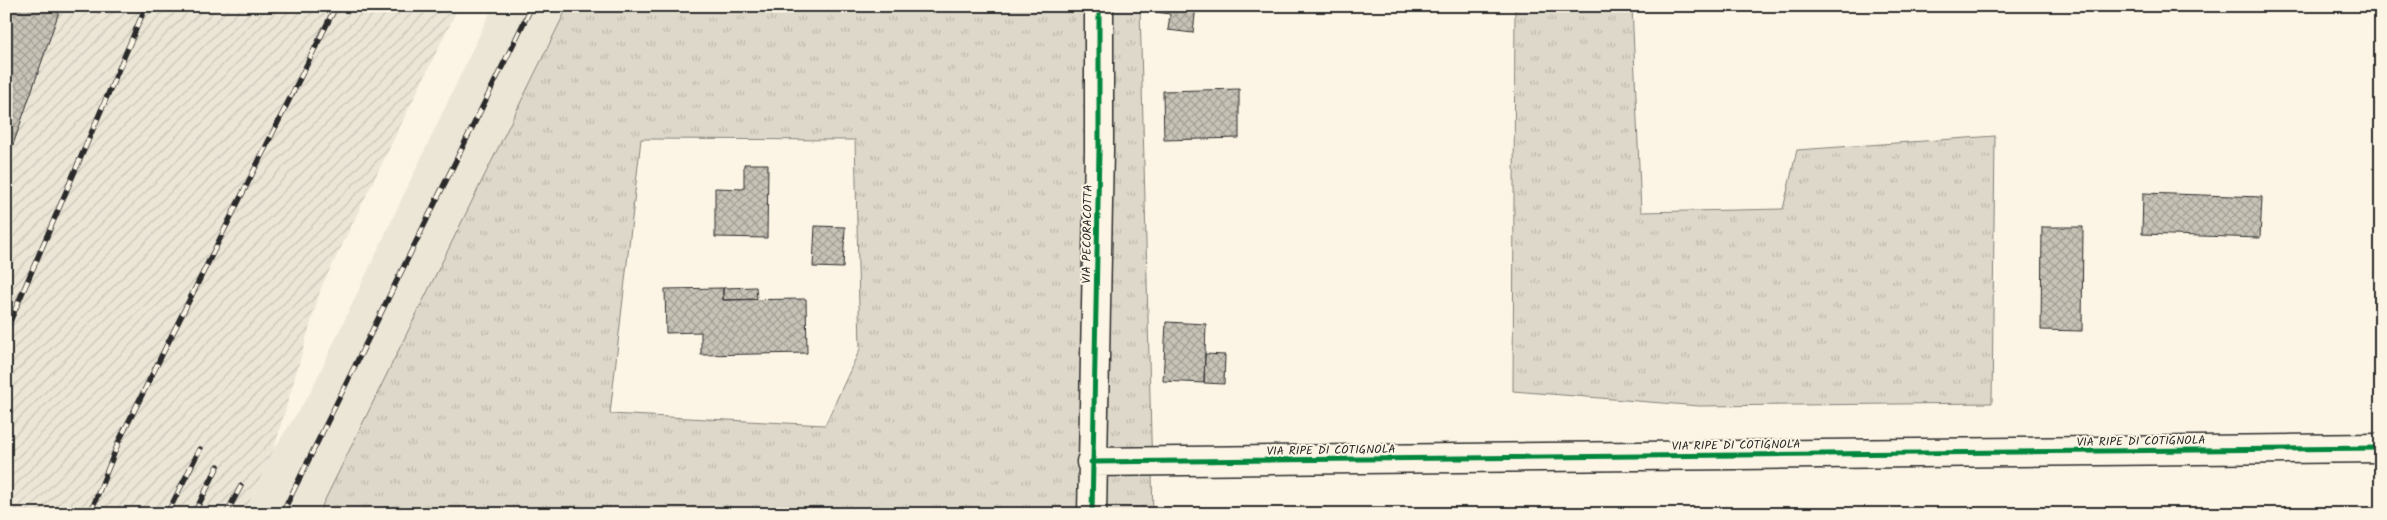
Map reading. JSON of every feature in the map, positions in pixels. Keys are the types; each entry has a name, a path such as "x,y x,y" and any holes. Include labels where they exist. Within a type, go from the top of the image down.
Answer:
{"street":[{"name":"VIA PECORACOTTA","path":"1092,514 1091,462 1099,150 1099,6"},
{"name":"VIA RIPE DI COTIGNOLA","path":"1091,462 2381,448"}],"shaded area":[{"path":"6,6 459,6 321,288 274,449 244,514 6,514"},
{"path":"493,6 568,6 318,514 244,514 274,449 310,393"}],"green space":[{"path":"568,6 1140,6 1153,514 318,514","holes":["641,139 855,140 860,349 825,425 610,414"]},
{"path":"1515,6 1632,6 1641,212 1783,209 1797,150 1995,136 1992,403 1699,406 1513,391"}],"building":[{"path":"6,6 61,6 6,165"},
{"path":"1142,6 1196,6 1193,33 1168,30 1170,14 1142,10"},
{"path":"1239,89 1239,138 1164,140 1163,91"},
{"path":"744,164 768,164 767,238 715,237 715,188 744,189"},
{"path":"2143,193 2262,197 2260,238 2142,234"},
{"path":"815,226 845,227 843,268 813,267"},
{"path":"2042,227 2083,227 2082,331 2041,330"},
{"path":"756,287 757,299 723,300 723,288"},
{"path":"723,288 723,300 806,299 807,353 701,355 701,332 666,333 665,289"},
{"path":"1166,322 1206,324 1204,383 1163,381"},
{"path":"1205,354 1225,355 1224,384 1204,383"}],"railway":[{"path":"6,331 146,6"},
{"path":"90,514 119,441 336,6"},
{"path":"282,514 532,6"},
{"path":"167,514 200,449"},
{"path":"194,514 218,466"},
{"path":"226,514 241,486"}],"cycle path":[{"path":"1092,514 1099,150 1099,6"},
{"path":"1091,462 2381,448"}]}
